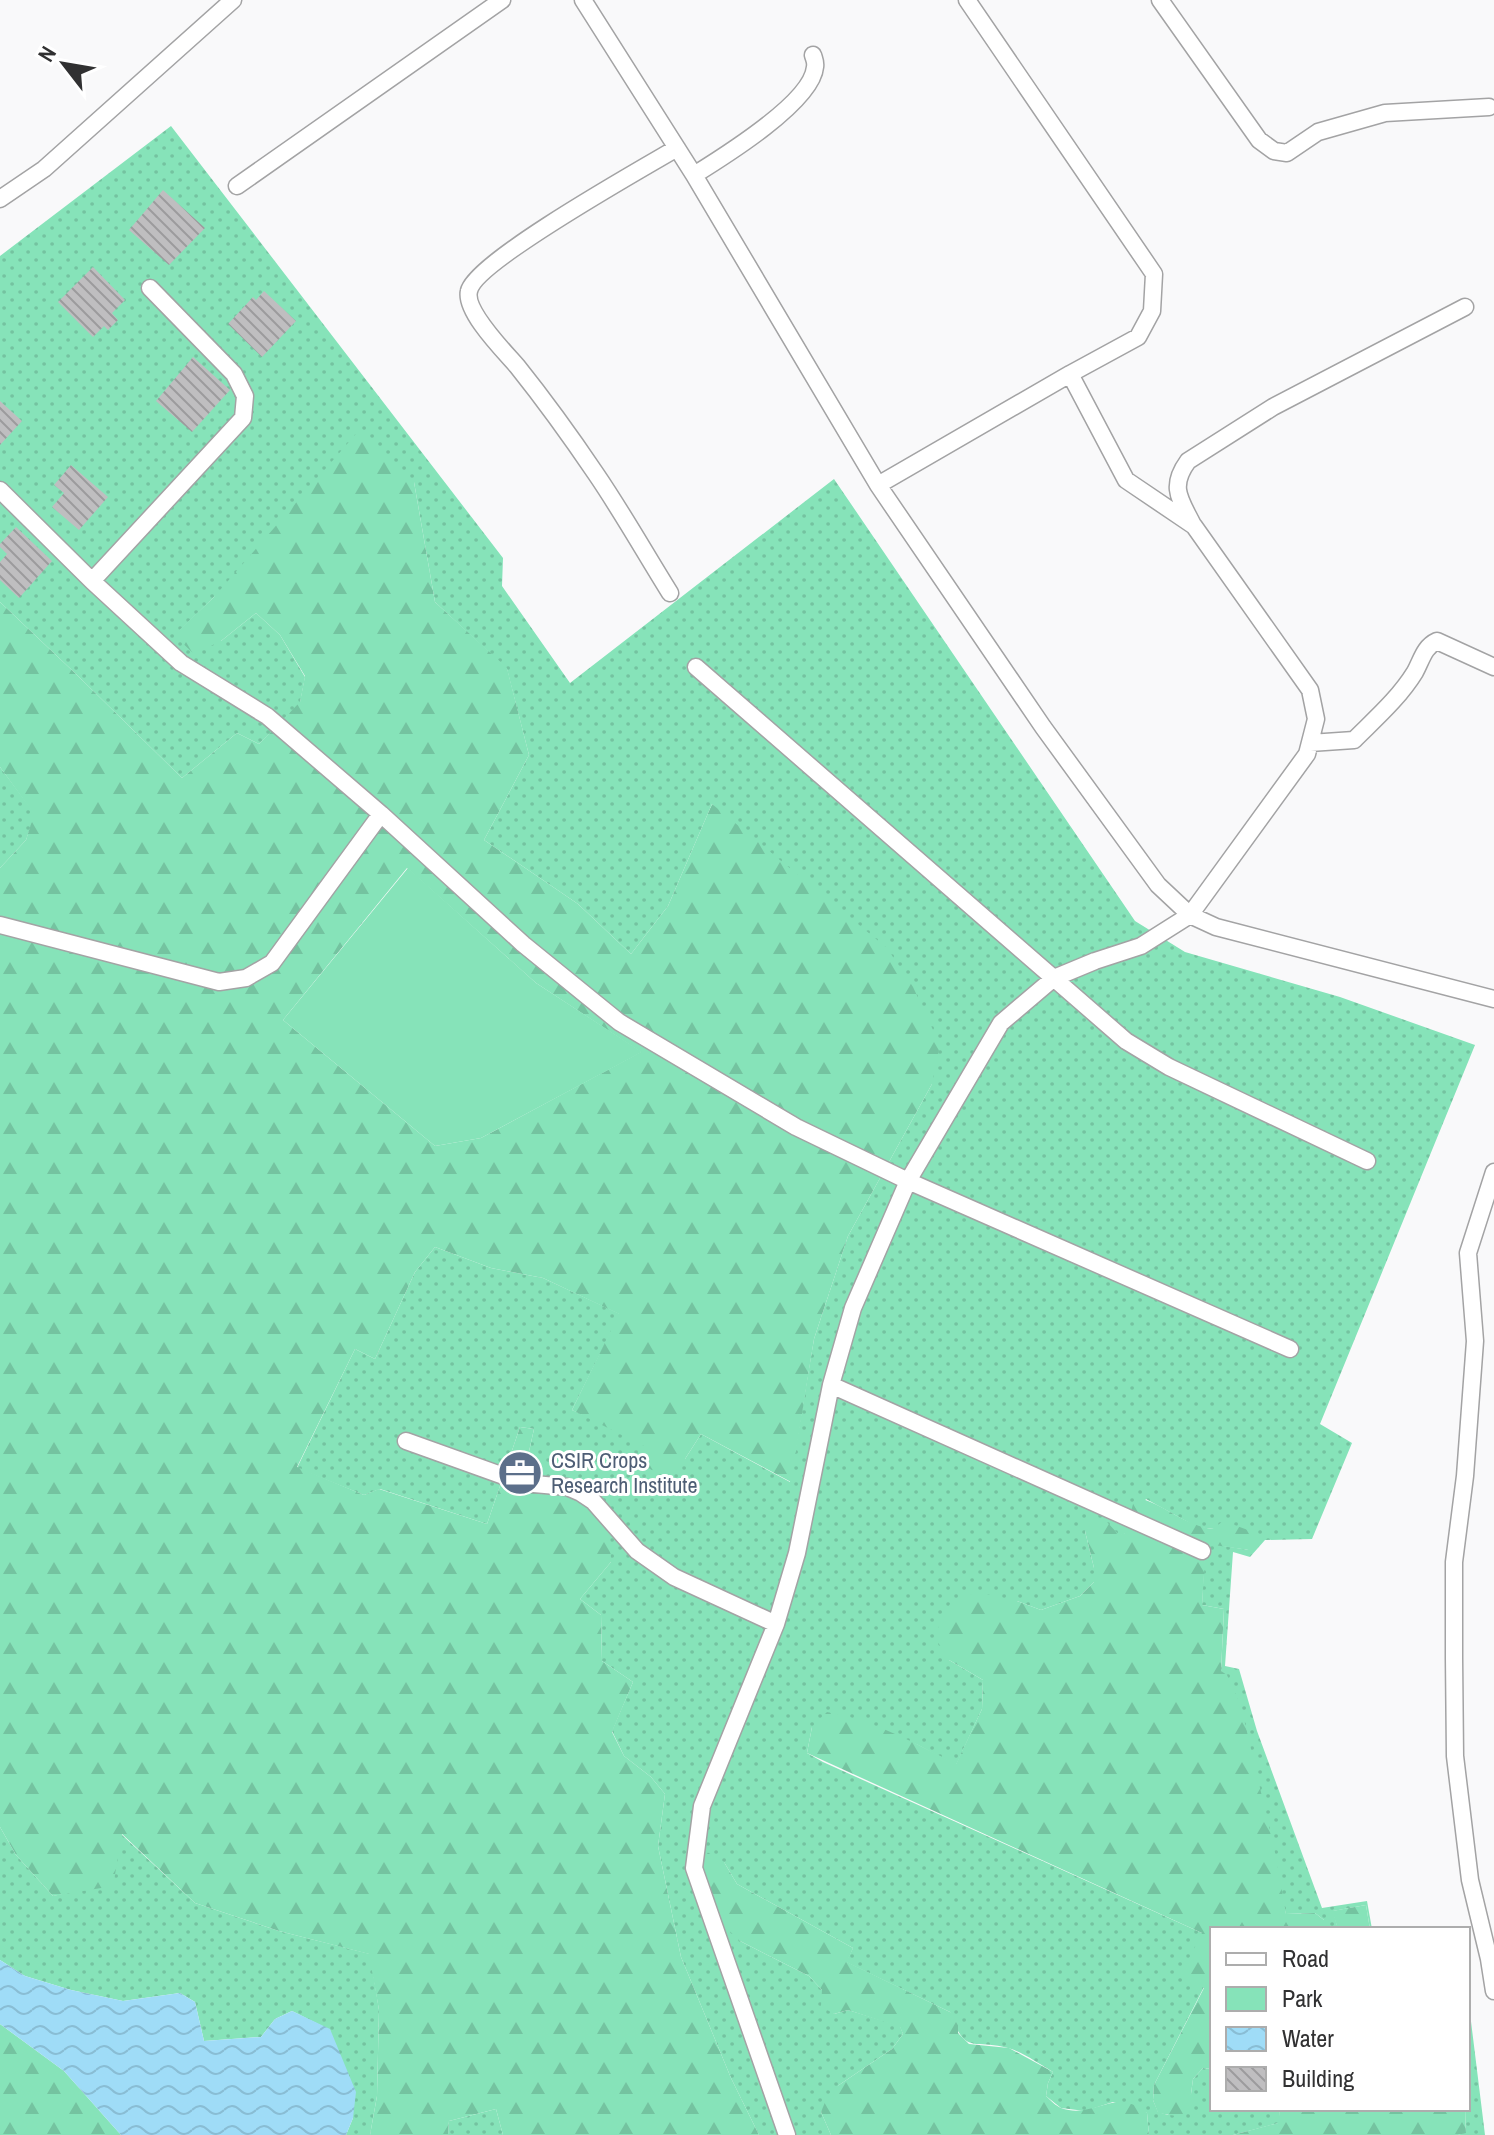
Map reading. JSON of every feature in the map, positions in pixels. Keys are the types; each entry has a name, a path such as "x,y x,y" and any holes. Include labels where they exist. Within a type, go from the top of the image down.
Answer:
{"street":[{"path":"0,199 44,169 233,0"},
{"path":"237,186 502,0"},
{"path":"583,0 694,175 878,485 1043,727 1158,885 1190,915 1216,927 1494,999"},
{"path":"878,485 1138,337 1152,311 1154,274 967,0"},
{"path":"1160,0 1259,140 1274,151 1287,153 1318,132 1385,113 1489,107"},
{"path":"694,175 732,152 792,105 811,80 815,69 813,55"},
{"path":"670,593 564,426 483,325 469,303 469,291 488,266 501,257 677,148"},
{"path":"92,581 243,418 245,396 234,374 150,288"},
{"path":"787,2135 694,1868 702,1806 776,1624 797,1553 831,1385 853,1308 908,1181 1001,1023 1054,978 1141,946 1190,915 1307,754 1316,719 1310,690 1194,526 1177,494 1179,475 1188,461 1273,407 1465,307"},
{"path":"1070,374 1126,480 1194,526"},
{"path":"0,490 181,663 267,716 381,814 523,944 619,1022 796,1127 908,1181 1290,1349"},
{"path":"1310,743 1354,740 1400,695 1428,646 1437,641 1494,667"},
{"path":"696,667 1126,1041 1169,1067 1367,1161"},
{"path":"0,925 219,982 246,978 272,963 381,814"},
{"path":"1494,1172 1468,1253 1475,1341 1465,1476 1454,1562 1454,1672 1455,1756 1468,1865 1494,1991"},
{"path":"831,1385 1202,1551"},
{"path":"406,1441 523,1483 567,1487 581,1493 593,1501 637,1551 674,1577 776,1624"}],"green space":[{"path":"171,126 503,558 502,586 570,683 834,479 1135,921 1185,952 1340,997 1475,1045 1320,1424 1352,1443 1312,1539 1265,1540 1250,1557 1233,1552 1225,1666 1239,1669 1257,1731 1322,1908 1367,1901 1372,1927 1366,1905 1333,1911 1337,1927 1324,1927 1324,1920 1315,1913 1286,1914 1221,1671 1224,1609 1202,1605 1205,1543 1249,1550 1214,1529 1197,1527 1146,1499 1126,1533 1119,1536 1085,1531 1094,1568 1094,1582 1080,1596 1041,1610 1017,1601 949,1660 983,1680 982,1709 956,1765 916,1744 812,1727 807,1753 1202,1933 1204,1987 1154,2085 1153,2100 1158,2112 1168,2115 1191,2094 1193,2079 1203,2068 1210,2069 1210,2111 1280,2111 1279,2123 1233,2135 1149,2135 1147,2113 1113,2102 1085,2111 1061,2108 1046,2096 1053,2072 1014,2050 966,2041 950,2012 846,1962 853,1948 737,1884 724,1862 740,1941 809,1976 822,1990 834,2014 848,2010 900,2026 903,2034 892,2049 839,2085 821,2112 831,2135 759,2135 731,2078 681,1957 658,1846 665,1794 651,1777 624,1756 612,1731 633,1682 602,1661 601,1615 580,1599 611,1562 534,1490 526,1465 534,1429 520,1427 487,1524 380,1489 364,1495 297,1468 355,1349 375,1359 415,1272 435,1247 491,1268 543,1278 620,1314 572,1410 685,1459 701,1434 790,1482 814,1339 848,1236 932,1084 712,804 668,906 631,954 578,904 484,840 529,755 507,669 435,602 414,482 214,597 175,635 221,641 256,613 280,635 305,677 300,703 259,744 237,733 182,778 0,602 0,256"},
{"path":"361,428 414,482 435,602 507,668 529,755 484,840 578,904 631,954 668,906 712,804 887,948 913,987 940,1045 932,1084 848,1236 814,1339 791,1482 701,1434 685,1459 665,1476 644,1466 644,1446 572,1410 619,1314 543,1278 491,1268 435,1247 415,1272 375,1359 355,1349 297,1467 364,1495 379,1489 487,1524 520,1427 534,1429 526,1465 534,1490 575,1499 610,1532 611,1562 580,1599 601,1615 602,1661 633,1682 612,1732 624,1756 651,1777 665,1794 658,1846 681,1957 731,2078 759,2135 503,2135 496,2109 449,2121 448,2135 370,2135 377,2096 379,2010 369,1954 279,1931 195,1903 122,1834 113,1886 53,1896 16,1855 0,1827 0,868 26,840 34,814 0,767 0,602 182,778 237,733 259,744 300,702 305,676 280,635 256,613 221,641 194,654 174,635 214,597","holes":["407,868 536,983 641,1052 481,1138 435,1146 283,1020"]},
{"path":"0,767 35,814 26,840 0,868"},
{"path":"408,868 536,983 642,1052 481,1138 435,1146 283,1020"},
{"path":"1135,1497 1202,1527 1213,1529 1223,1521 1259,1534 1257,1544 1249,1550 1206,1544 1202,1605 1224,1609 1221,1671 1227,1675 1241,1706 1286,1914 1315,1913 1324,1920 1324,1927 1210,1927 1210,2069 1203,2068 1193,2079 1189,2109 1182,2117 1158,2113 1153,2100 1154,2085 1204,1988 1180,1976 1202,1933 807,1753 812,1727 827,1712 877,1726 956,1764 982,1709 983,1680 949,1660 934,1636 952,1600 978,1592 1041,1610 1080,1596 1094,1582 1094,1568 1085,1531 1089,1518 1106,1521 1119,1535 1125,1533"},
{"path":"0,1827 16,1855 53,1896 71,1892 121,1834 195,1903 279,1931 370,1954 379,2010 377,2096 370,2135 346,2135 353,2118 330,2030 292,2011 275,2019 261,2037 204,2041 195,2002 180,1993 123,2001 25,1976 0,1960"},
{"path":"707,1852 724,1862 737,1884 853,1948 847,1962 950,2012 958,2019 958,2033 969,2044 1009,2048 1053,2072 1046,2096 1057,2106 1073,2111 1114,2103 1135,2106 1147,2113 1149,2135 831,2135 821,2112 828,2095 892,2049 903,2034 900,2027 848,2010 834,2014 821,2006 822,1990 809,1976 740,1941 717,1919 701,1876 700,1857"},
{"path":"1366,1905 1370,1927 1337,1927 1332,1911"},
{"path":"1470,2013 1485,2135 1458,2135 1466,2132 1465,2111 1470,2111"},
{"path":"0,2024 64,2071 121,2135 0,2135"},
{"path":"496,2109 503,2135 448,2135 449,2121"},
{"path":"1280,2111 1465,2111 1466,2133 1233,2135 1278,2123"}],"water":[{"path":"0,1960 25,1976 123,2001 180,1993 195,2002 204,2041 261,2037 275,2019 292,2011 330,2029 356,2092 353,2118 346,2135 121,2135 64,2071 0,2024"}],"building":[{"path":"163,190 205,228 169,265 129,230"},
{"path":"93,267 125,300 112,313 118,320 108,330 104,326 93,337 58,302"},
{"path":"264,291 296,321 262,357 228,324 253,297 256,300"},
{"path":"193,357 230,390 192,432 156,401"},
{"path":"0,401 22,421 0,445"},
{"path":"71,465 108,497 79,530 52,507 64,493 54,485"},
{"path":"16,527 52,561 19,598 0,580 0,562 7,554 0,544"}],"place":[{"name":"CSIR Crops Research Institute","path":"520,1473"}]}
